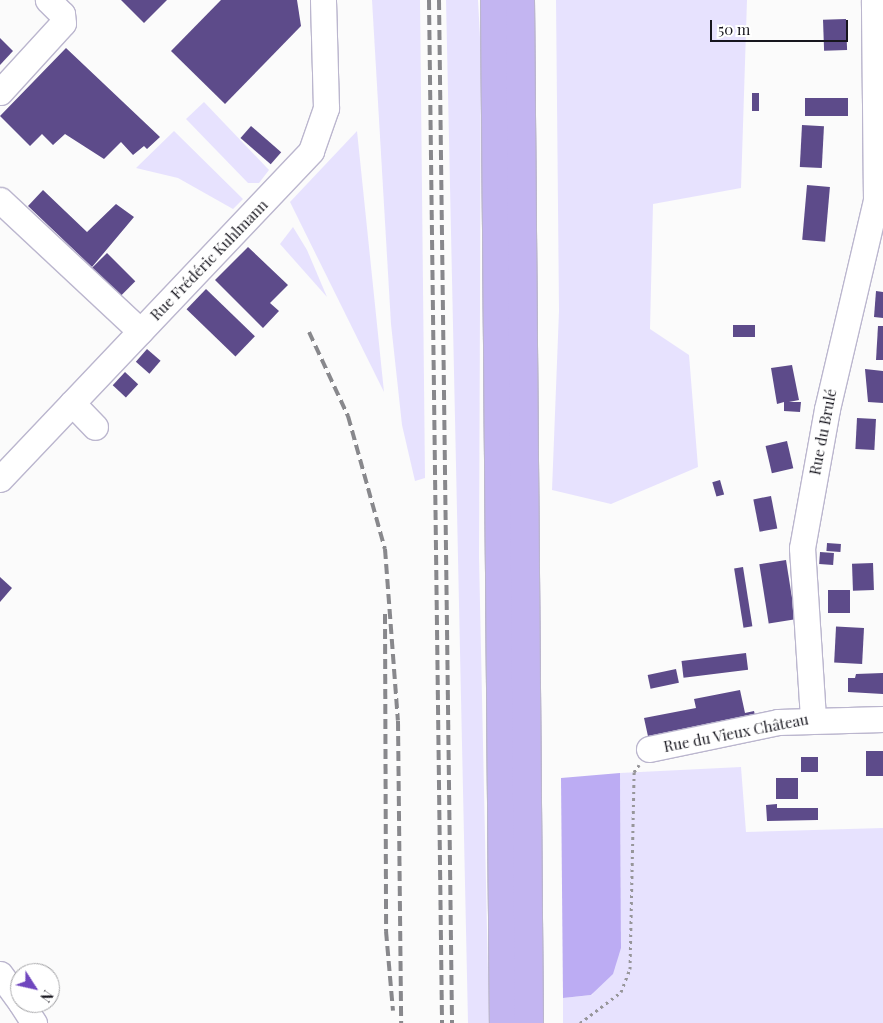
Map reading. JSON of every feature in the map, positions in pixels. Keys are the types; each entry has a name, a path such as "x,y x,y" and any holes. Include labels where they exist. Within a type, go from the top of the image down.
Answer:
{"highway":[{"path":"495,0 504,1023"},
{"path":"520,0 529,1023"}],"street":[{"path":"0,92 63,23 62,14 48,0"},
{"name":"Rue Frédéric Kuhlmann","path":"5,465 72,403 295,171 316,143 326,98 323,0"},
{"name":"Rue du Brulé","path":"813,718 802,548 852,294 872,223 878,150 874,0"},
{"path":"0,200 140,331"},
{"path":"72,403 95,427"},
{"name":"Rue du Vieux Château","path":"649,749 813,718 883,719"},
{"path":"0,974 10,988"}],"path":[{"path":"580,1023 621,992 630,969 634,772 649,749"}],"shaded area":[{"path":"372,0 420,0 425,478 415,481 402,425 391,324"},
{"path":"446,0 478,0 481,56 479,557 489,1023 468,1023"},
{"path":"556,0 747,0 741,188 653,204 650,329 689,355 698,467 611,504 552,490 559,311"},
{"path":"204,102 269,170 259,183 248,183 186,119"},
{"path":"174,131 243,199 233,209 178,178 136,168"},
{"path":"357,131 384,392 290,202"},
{"path":"293,227 307,250 327,297 280,244"},
{"path":"741,767 746,832 883,828 883,1023 563,1023 563,998 592,995 621,948 620,773"},
{"path":"620,773 621,948 613,974 591,995 563,998 561,778"}],"building":[{"path":"121,0 167,0 144,23"},
{"path":"221,0 297,0 301,26 225,104 171,51"},
{"path":"846,19 847,50 824,51 823,20"},
{"path":"0,38 13,51 0,65"},
{"path":"66,48 160,137 147,149 144,146 133,155 121,142 104,159 65,134 53,145 42,134 30,146 0,116"},
{"path":"752,93 759,93 759,111 752,111"},
{"path":"805,98 848,98 848,116 805,116"},
{"path":"802,125 824,126 822,168 800,167"},
{"path":"251,126 281,152 271,164 241,138"},
{"path":"807,185 830,187 825,242 802,240"},
{"path":"43,190 87,232 116,204 134,217 92,267 28,206"},
{"path":"248,247 288,285 270,303 279,311 263,328 215,280"},
{"path":"107,253 135,281 120,296 92,268"},
{"path":"206,289 255,336 235,356 187,309"},
{"path":"876,291 883,292 883,318 874,317"},
{"path":"733,325 755,325 755,337 733,337"},
{"path":"878,326 883,326 883,360 876,360"},
{"path":"147,349 161,361 149,374 136,362"},
{"path":"792,365 799,400 789,402 801,402 800,412 784,411 784,402 777,404 771,368"},
{"path":"865,369 883,371 883,403 868,402"},
{"path":"125,372 138,384 126,397 113,385"},
{"path":"857,418 876,419 874,450 855,449"},
{"path":"787,441 793,468 772,473 766,446"},
{"path":"720,480 724,494 716,497 712,482"},
{"path":"771,496 777,528 760,532 753,499"},
{"path":"827,543 841,544 840,552 826,551"},
{"path":"820,552 834,553 833,565 819,564"},
{"path":"786,560 795,619 769,623 759,564"},
{"path":"873,563 874,590 853,591 852,564"},
{"path":"743,567 752,626 743,628 734,568"},
{"path":"0,577 12,588 0,602"},
{"path":"828,590 850,590 850,613 828,613"},
{"path":"836,627 864,628 862,664 834,662"},
{"path":"746,653 748,670 684,678 681,661"},
{"path":"676,669 679,683 651,689 648,675"},
{"path":"883,673 883,694 848,692 848,678 855,678 856,674"},
{"path":"740,690 745,713 754,711 756,719 649,741 644,718 696,708 694,699"},
{"path":"866,751 883,751 883,776 866,776"},
{"path":"801,757 818,757 818,772 801,772"},
{"path":"776,778 798,778 798,799 776,799"},
{"path":"777,804 777,808 818,808 818,820 767,821 766,805"}],"railway":[{"path":"429,0 442,1023"},
{"path":"439,0 452,1023"},
{"path":"309,332 348,416 385,549 398,721 401,1023"},
{"path":"385,614 386,931 393,1011"}]}
